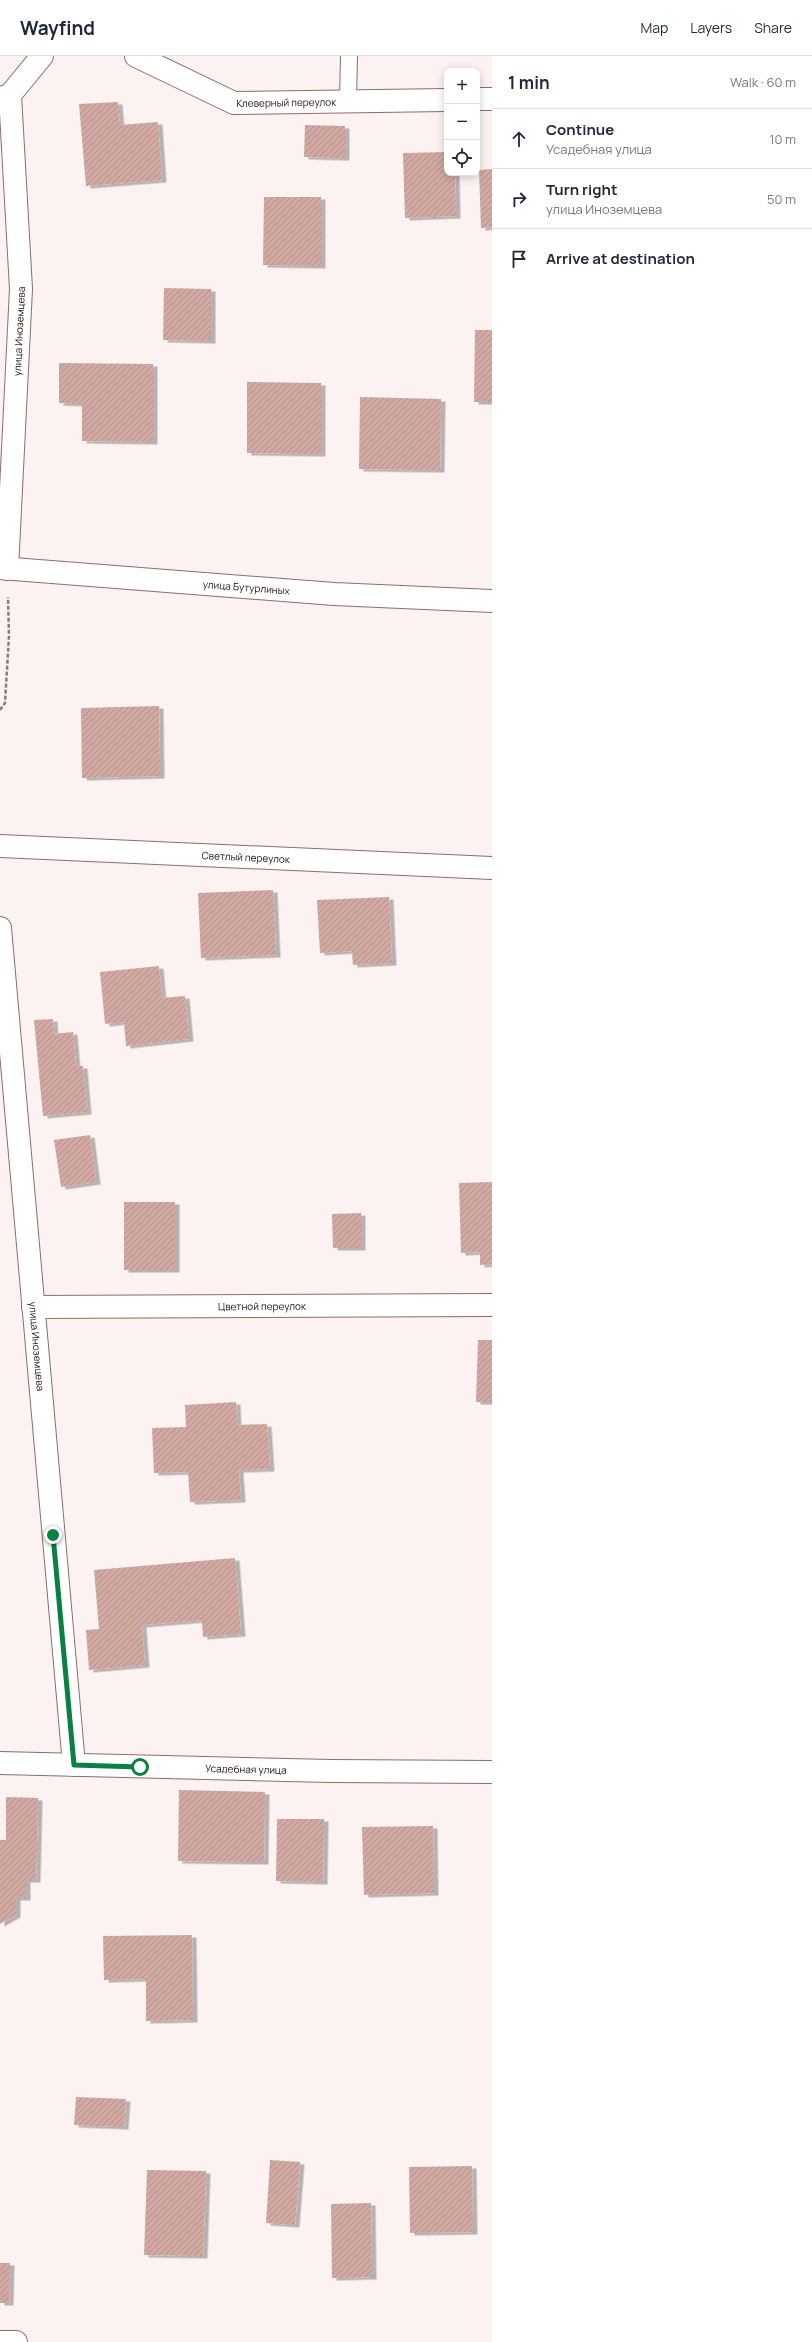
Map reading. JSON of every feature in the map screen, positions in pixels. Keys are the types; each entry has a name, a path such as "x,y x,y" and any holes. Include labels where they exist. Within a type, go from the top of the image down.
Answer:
{"street":[{"path":"5,96 42,56"},
{"name":"Клеверный переулок","path":"136,56 234,103 444,100"},
{"name":"улица Иноземцева","path":"3,568 21,289 5,96"},
{"path":"480,99 492,99"},
{"name":"улица Бутурлиных","path":"3,568 334,594 492,601"},
{"name":"Светлый переулок","path":"0,846 492,868"},
{"name":"улица Иноземцева","path":"0,928 74,1765"},
{"name":"Цветной переулок","path":"33,1306 492,1305"},
{"name":"Усадебная улица","path":"0,1764 331,1771 492,1772"},
{"path":"0,2342 16,2342"}],"lane":[{"path":"348,101 349,56"}],"path":[{"path":"0,710 5,703 9,636 3,568"}],"building":[{"path":"118,102 120,125 158,122 162,180 86,186 79,104"},
{"path":"305,125 345,126 345,158 304,157"},
{"path":"444,152 444,176 455,176 456,216 405,218 403,153"},
{"path":"492,169 492,227 481,228 480,170"},
{"path":"264,197 321,197 321,266 263,265"},
{"path":"164,288 211,289 211,341 163,340"},
{"path":"475,330 492,330 492,402 474,402"},
{"path":"59,363 153,364 153,442 82,441 82,404 59,403"},
{"path":"247,382 321,383 321,454 247,453"},
{"path":"360,397 441,399 440,470 359,469"},
{"path":"159,706 160,776 82,778 81,708"},
{"path":"273,890 276,955 201,958 198,893"},
{"path":"389,897 392,963 353,965 352,951 320,953 317,900"},
{"path":"159,966 162,998 185,996 189,1039 126,1046 124,1022 105,1024 100,972"},
{"path":"53,1019 54,1034 73,1032 76,1066 83,1066 87,1112 43,1116 34,1020"},
{"path":"90,1135 96,1182 61,1187 54,1140"},
{"path":"492,1182 492,1264 480,1265 480,1252 461,1253 459,1183"},
{"path":"124,1202 175,1202 175,1270 124,1270"},
{"path":"361,1213 361,1248 333,1248 332,1214"},
{"path":"478,1340 492,1340 492,1402 476,1402"},
{"path":"236,1402 237,1425 267,1424 270,1469 239,1470 241,1500 190,1502 188,1472 154,1473 152,1428 186,1427 185,1405"},
{"path":"235,1558 241,1634 203,1637 202,1620 142,1625 145,1665 89,1670 86,1630 99,1629 94,1570"},
{"path":"179,1790 265,1792 264,1862 178,1861"},
{"path":"6,1797 38,1798 36,1880 26,1880 26,1898 16,1898 16,1915 0,1924 0,1840 6,1840"},
{"path":"277,1819 324,1819 323,1882 276,1881"},
{"path":"433,1826 434,1893 364,1895 362,1827"},
{"path":"192,1935 193,2020 146,2021 146,1979 104,1980 103,1936"},
{"path":"76,2097 126,2099 124,2127 74,2125"},
{"path":"270,2160 300,2162 295,2225 266,2223"},
{"path":"472,2166 473,2232 410,2233 409,2167"},
{"path":"147,2170 206,2171 203,2256 144,2255"},
{"path":"371,2203 372,2277 332,2278 331,2204"},
{"path":"0,2263 10,2263 9,2303 0,2303"}],"route":[{"path":"53,1535 74,1765 140,1767"}]}
